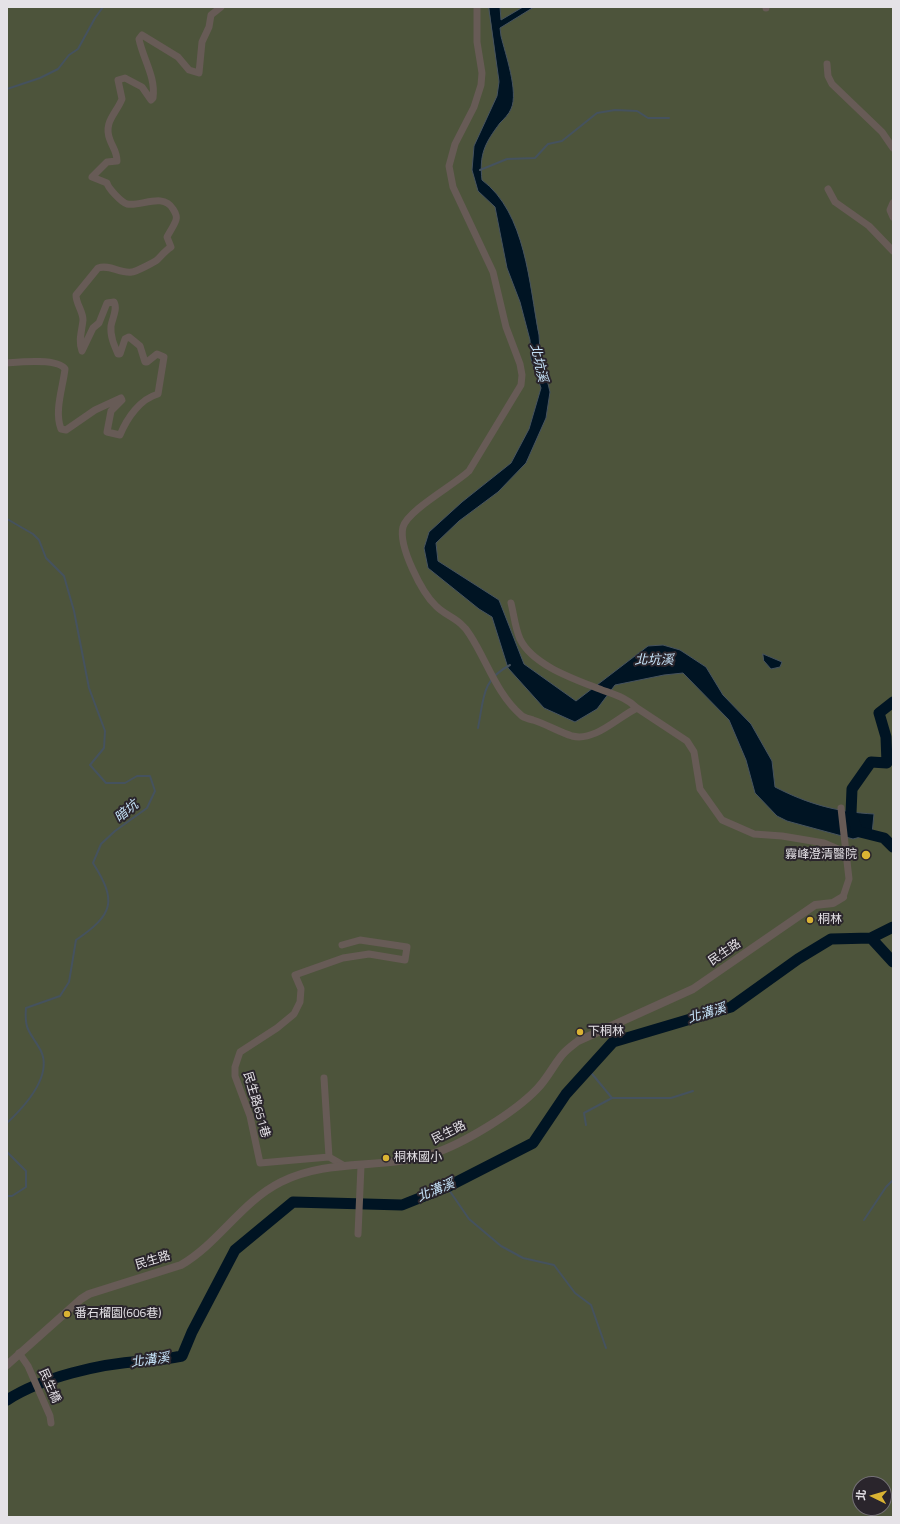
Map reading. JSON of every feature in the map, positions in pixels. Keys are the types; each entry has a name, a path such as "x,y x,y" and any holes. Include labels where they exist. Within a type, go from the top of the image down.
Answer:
{"street":[{"path":"7,363 49,362 63,365 65,369 59,410 59,424 61,429 66,430 95,410 121,398 122,400 111,411 107,432 120,435 133,414 147,397 158,394 164,358 157,354 147,362 144,362 140,346 129,337 125,339 120,354 118,354 112,339 111,327 115,309 114,302 107,303 99,323 93,328 82,351 80,338 83,319 76,300 76,295 88,278 98,268 107,266 114,270 133,272 157,261 163,252 171,247 167,237 177,220 176,212 172,206 164,202 155,201 132,205 126,204 120,201 113,190 108,187 107,182 92,177 107,162 118,161 117,152 110,141 108,131 113,112 122,100 118,80 125,78 142,88 151,100 153,98 151,74 138,39 142,35 178,57 189,70 199,73 203,37 209,27 211,15 221,7"},
{"path":"477,7 477,42 482,73 481,85 474,107 455,144 449,166 450,176 453,187 493,272 506,327 520,364 522,375 521,385 469,471 459,480 435,496 405,521 403,530 404,548 425,594 437,608 464,626 509,704 523,717 545,724 573,736 592,735 637,708"},
{"path":"827,64 828,76 832,84 882,132 893,148"},
{"path":"828,190 836,202 868,226 893,251"},
{"path":"893,203 890,210 893,217"},
{"path":"511,603 520,638 528,652 548,666 585,683 629,700 637,708 687,741 694,752 700,789 722,820 754,834 782,836 824,843 844,852"},
{"path":"841,808 845,844 844,852 849,879 843,897"},
{"name":"民生路","path":"7,1364 89,1294 181,1265 191,1259 245,1206 269,1189 308,1172 343,1165 361,1166 403,1162 452,1147 524,1101 538,1088 563,1053 578,1041 693,989 815,905 833,903 843,897"},
{"name":"民生路651巷","path":"329,1157 260,1163 252,1123 235,1076 235,1067 240,1052 277,1028 294,1014 300,1002 301,989 295,975 343,958 369,954 405,960 407,947 360,940 342,945"},
{"path":"324,1078 329,1157 343,1165"},
{"path":"358,1231 361,1166"},
{"name":"民生橋","path":"19,1353 28,1366 51,1420"}],"green space":[{"path":"7,7 893,7 893,1517 7,1517"}],"water":[{"name":"北坑溪","path":"489,7 500,7 501,20 523,7 534,7 500,28 512,83 513,102 509,113 495,130 484,149 481,171 482,180 497,194 508,211 517,230 528,272 539,335 540,350 550,392 546,418 526,463 498,492 459,521 436,543 438,561 499,600 524,664 576,701 648,646 663,645 680,650 706,667 723,695 751,724 772,761 775,787 799,798 823,806 874,814 872,834 853,839 787,821 777,816 755,793 746,760 729,720 683,673 664,675 615,685 597,709 575,722 544,708 508,668 492,617 479,609 428,568 424,548 429,532 462,502 511,463 529,429 541,388 531,359 530,340 520,302 507,268 495,207 478,191 472,170 474,146 497,96 499,82"},
{"path":"763,654 782,662 780,667 771,669 764,661"}],"waterway":[{"path":"7,89 40,78 58,69 69,55 78,49 95,18 103,7"},
{"path":"480,170 507,159 535,158 548,144 562,141 597,113 615,110 637,111 648,118 669,118"},
{"name":"暗坑","path":"7,519 33,534 39,540 46,558 64,576 74,611 89,688 105,731 104,748 90,765 106,783 125,783 137,776 150,776 155,791 147,808 115,831 101,844 93,863 106,887 108,906 98,922 89,931 76,940 69,982 60,996 26,1008 27,1027 41,1051 44,1061 43,1071 35,1091 21,1109 7,1123"},
{"path":"478,728 485,691 494,677 510,665"},
{"path":"856,827 851,813 852,789 871,762 887,763 886,737 879,713 893,702"},
{"name":"北坑溪","path":"856,831 884,838 893,847"},
{"name":"北溝溪","path":"7,1400 37,1385 72,1373 108,1365 182,1356 192,1332 235,1250 293,1202 402,1205 447,1187 533,1143 566,1094 613,1042 731,1007 798,959 831,939 871,938 893,927"},
{"path":"871,938 893,962"},
{"path":"588,1069 612,1098 671,1098 693,1091"},
{"path":"586,1125 584,1113 612,1098"},
{"name":"暗坑","path":"7,1152 26,1171 26,1187 12,1196 7,1196"},
{"path":"864,1220 886,1187 893,1180"},
{"path":"447,1187 469,1219 501,1246 523,1258 554,1265 575,1293 591,1305 606,1348"}],"place":[{"name":"霧峰澄清醫院","path":"866,855"},
{"name":"桐林","path":"810,920"},
{"name":"下桐林","path":"580,1032"},
{"name":"桐林國小","path":"386,1158"},
{"name":"番石榴園(606巷)","path":"67,1314"}]}
